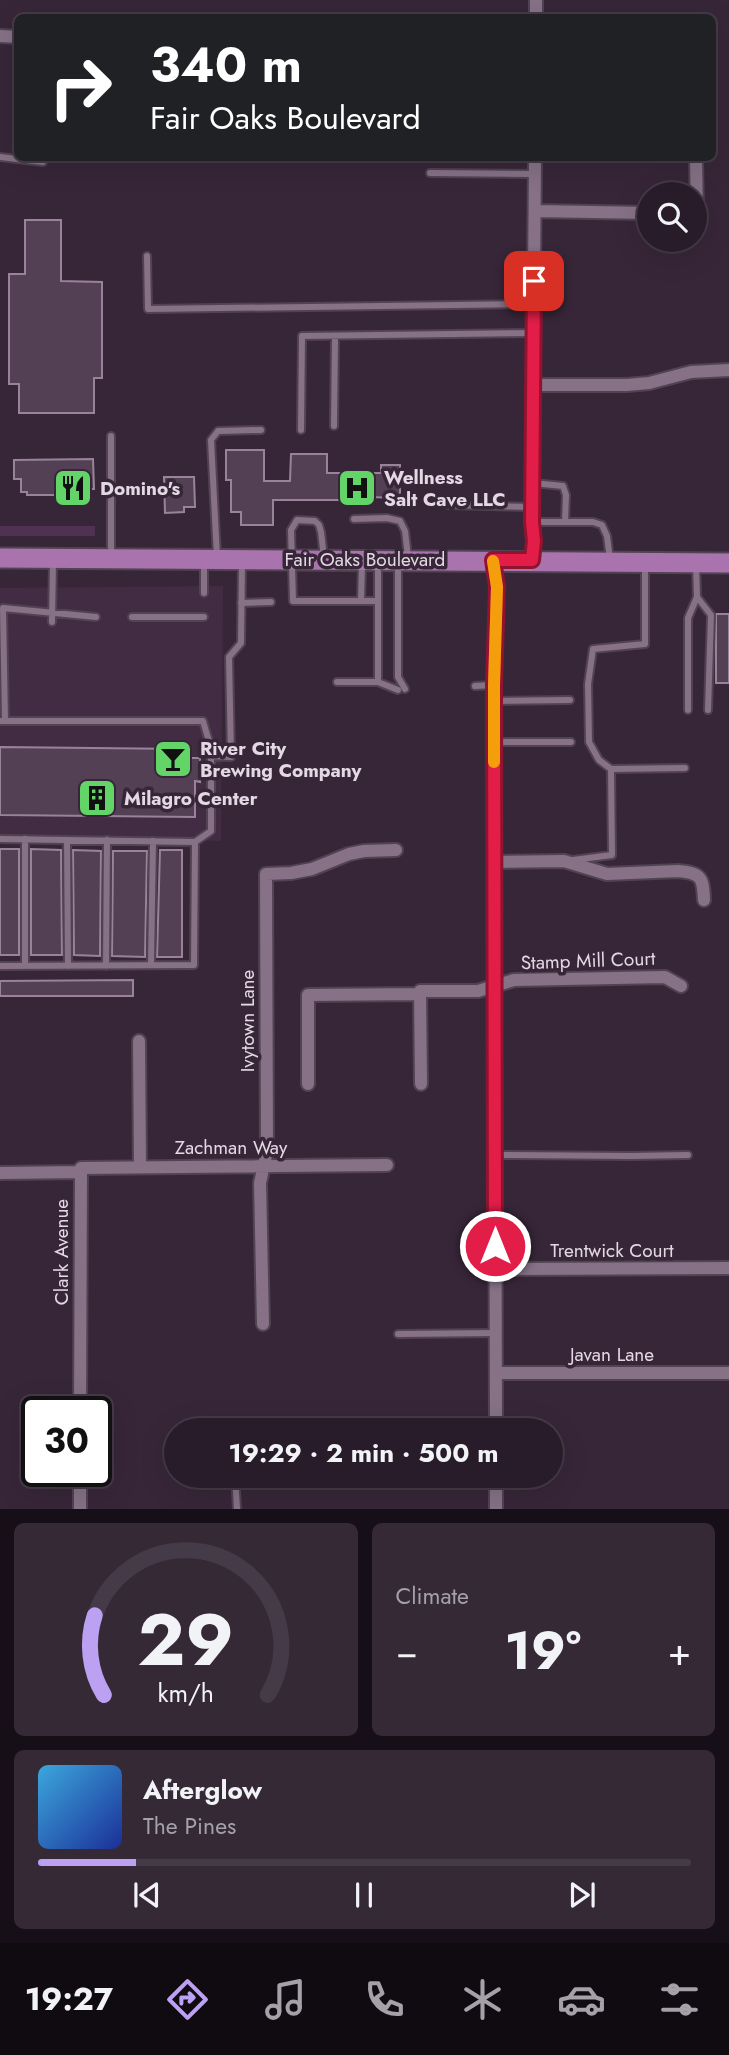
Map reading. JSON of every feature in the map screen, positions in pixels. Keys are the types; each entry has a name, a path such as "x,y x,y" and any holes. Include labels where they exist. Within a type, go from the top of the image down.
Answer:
{"main road":[{"name":"Fair Oaks Boulevard","path":"0,558 729,563"}],"street":[{"path":"532,560 535,161"},
{"path":"696,161 696,182"},
{"path":"535,211 637,213"},
{"path":"534,384 627,385 649,383 691,372 729,370"},
{"path":"493,560 497,587 494,685 496,1418"},
{"name":"Ivytown Lane","path":"263,1324 260,1183 267,1151 266,874 312,869 364,851 396,850"},
{"path":"494,862 564,861 607,874 688,872 703,881 704,900"},
{"name":"Stamp Mill Court","path":"308,1084 308,995 478,991 514,980 665,977 681,986"},
{"path":"421,994 421,1084"},
{"path":"139,1041 140,1167"},
{"name":"Zachman Way","path":"81,1172 81,1168 387,1165"},
{"name":"Clark Avenue","path":"0,1173 81,1172 80,1396"},
{"name":"Trentwick Court","path":"495,1269 729,1268"},
{"name":"Javan Lane","path":"496,1373 729,1373"},
{"path":"80,1487 80,1509"},
{"path":"496,1488 496,1509"}],"lane":[{"path":"34,161 43,162"},
{"path":"430,173 535,174"},
{"path":"147,256 148,309 534,304"},
{"path":"301,429 302,336 534,333"},
{"path":"334,426 335,336"},
{"path":"204,593 210,559 211,440 218,431 261,430"},
{"path":"111,436 111,558"},
{"path":"533,483 563,486 566,495 565,522"},
{"path":"448,505 533,508"},
{"path":"355,519 387,518 400,521 405,531 361,601"},
{"path":"324,559 319,525 307,519 297,520 291,530 293,601 378,601"},
{"path":"532,522 593,522 602,525 607,536 610,561"},
{"path":"52,622 53,558"},
{"path":"211,756 231,757 229,657 241,643 242,558"},
{"path":"378,682 378,601 387,559"},
{"path":"337,682 378,682 401,689 387,559"},
{"path":"645,561 645,644 593,649 588,684 589,742 599,760 611,769 685,768"},
{"path":"688,710 688,618 697,597 696,563"},
{"path":"697,597 711,615 708,710"},
{"path":"241,603 271,602"},
{"path":"0,839 195,842 211,831 211,748 203,721 3,721 3,608 96,617"},
{"path":"132,617 204,617"},
{"path":"475,685 494,685"},
{"path":"494,701 569,700"},
{"path":"494,742 571,741"},
{"path":"564,861 612,855 611,769"},
{"path":"25,839 25,966"},
{"path":"67,840 68,966"},
{"path":"106,966 107,840"},
{"path":"151,965 153,841"},
{"path":"0,966 194,965 195,842"},
{"path":"495,1155 688,1155"},
{"path":"398,1334 496,1332"},
{"path":"236,1488 237,1509"}],"shaded area":[{"path":"0,526 95,526 95,536 0,536"},
{"path":"223,586 221,841 0,836 0,588"}],"building":[{"path":"25,220 61,220 61,281 102,282 102,378 94,378 94,413 19,413 19,384 9,384 9,274 25,274"},
{"path":"226,450 264,450 264,481 290,481 291,454 327,454 327,473 381,473 381,465 400,465 400,498 368,497 368,503 343,503 343,500 273,500 273,525 241,525 241,512 231,512 231,480 226,480"},
{"path":"93,459 94,489 77,489 77,495 27,495 27,492 21,492 21,479 14,479 14,460"},
{"path":"164,477 194,477 195,507 184,507 184,512 165,513"},
{"path":"716,614 729,614 729,683 716,683"},
{"name":"Milagro Center","path":"0,747 184,749 184,758 200,758 200,782 195,781 195,817 0,815"},
{"path":"0,849 19,849 19,955 0,955"},
{"path":"31,849 61,850 62,955 31,955"},
{"path":"73,850 101,851 100,956 74,955"},
{"path":"160,850 182,850 182,957 157,957"},
{"path":"113,851 147,851 145,957 112,956"},
{"path":"133,980 133,996 0,996 0,981"}],"slow traffic":[{"path":"493,561 497,587 494,762"}],"place":[{"name":"Domino's","path":"73,488"},
{"name":"Wellness Salt Cave LLC","path":"357,488"},
{"name":"River City Brewing Company","path":"173,759"},
{"name":"Milagro Center","path":"97,798"}],"route":[{"path":"495,1246 494,685 497,587 493,560 532,560 534,281"}]}
